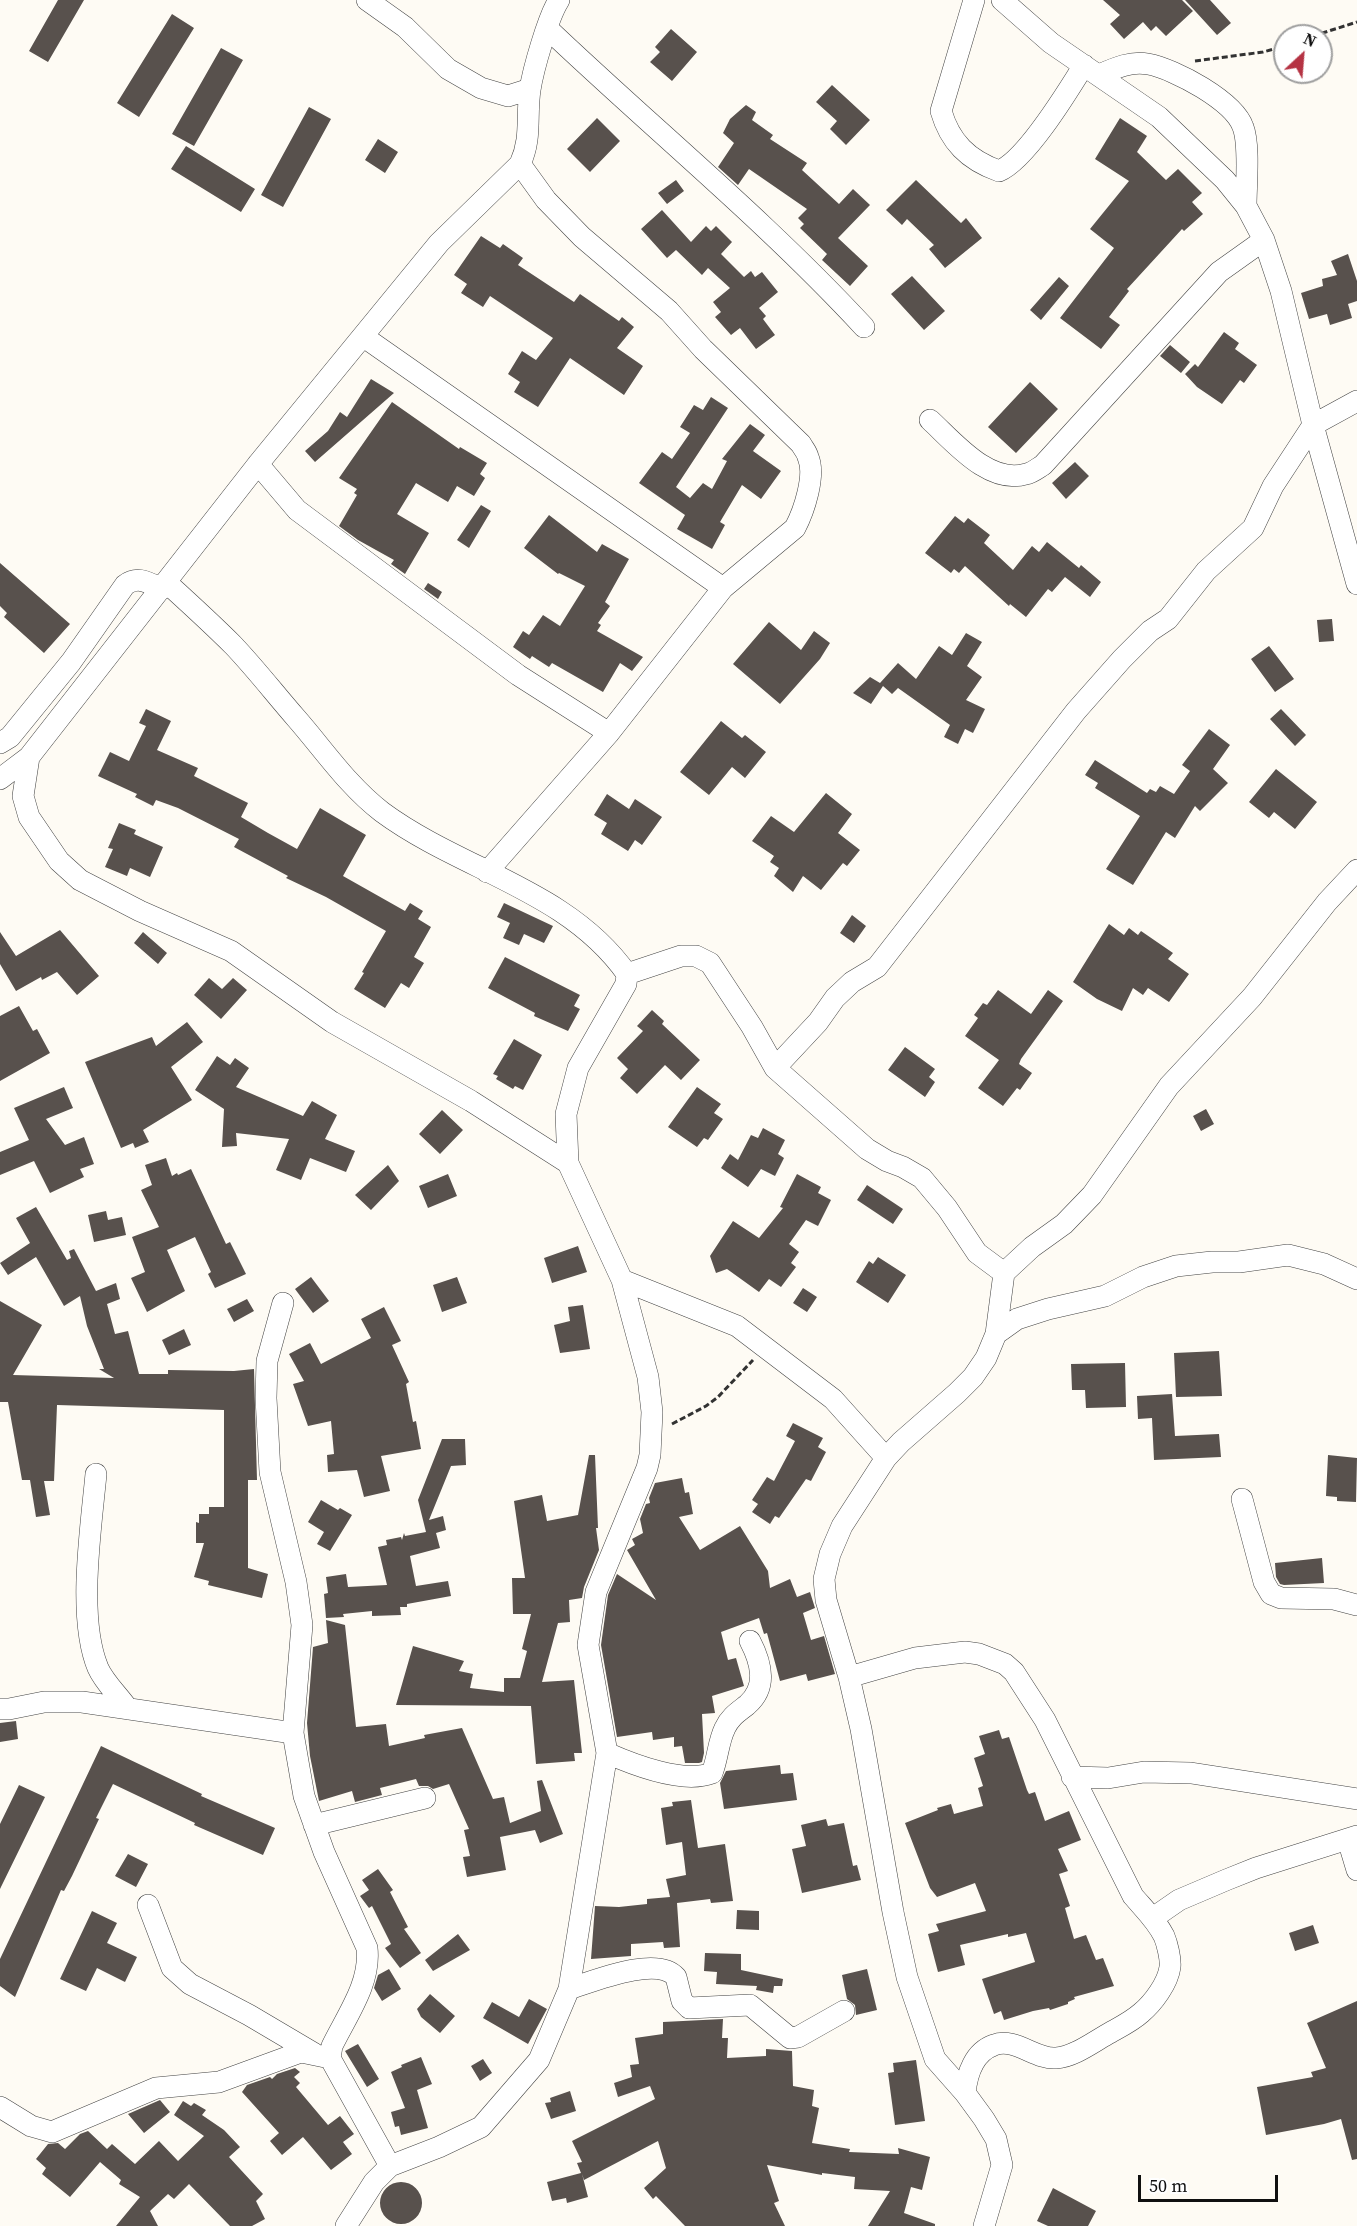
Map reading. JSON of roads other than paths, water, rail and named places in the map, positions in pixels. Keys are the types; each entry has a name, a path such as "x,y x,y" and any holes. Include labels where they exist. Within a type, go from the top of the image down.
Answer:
{"street":[{"path":"367,0 405,27 448,69 481,88 508,96 530,89"},
{"path":"0,778 29,757 165,586 258,464 439,243 520,164 527,149 530,89 547,28 559,0"},
{"path":"974,0 941,111 945,124 954,139 980,164 999,171 1011,163 1051,114 1092,70 1121,65 1147,64 1175,73 1212,95 1236,114 1244,128 1246,206"},
{"path":"1002,0 1051,43 1159,117 1225,180 1246,206 1264,240 1281,291 1313,425 1357,584"},
{"path":"547,28 622,100 771,233 864,327"},
{"path":"487,872 609,733 723,588 795,528 802,515 810,484 809,458 801,444 703,349 669,311 582,237 546,200 520,164"},
{"path":"930,420 980,466 1008,475 1026,474 1043,465 1219,272 1264,240"},
{"path":"364,337 723,588"},
{"path":"775,1068 818,1022 835,998 852,982 877,967 1076,711 1122,659 1150,631 1168,619 1206,571 1253,528 1273,486 1313,425 1354,405"},
{"path":"258,464 297,510 518,675 609,733"},
{"path":"0,743 10,737 71,662 125,585 132,579 140,579 165,586 234,646 352,786 392,818 421,836 487,872 536,894 572,917 592,934 627,974 626,984 578,1068 566,1114 568,1163 622,1280 648,1377 652,1412 652,1435 647,1468 596,1593 588,1645 607,1753 569,1989 539,2060 481,2127 439,2147 390,2166 374,2182 346,2226"},
{"path":"29,757 23,796 29,817 59,861 80,880 140,911 231,951 332,1022 471,1101 568,1163"},
{"path":"984,2226 1002,2165 996,2139 984,2119 935,2058 908,1977 893,1912 861,1729 849,1677 826,1600 824,1579 830,1554 842,1526 886,1458 901,1442 957,1394 986,1358 996,1334 1004,1273 1032,1247 1064,1224 1092,1195 1169,1086 1252,997 1327,902 1357,870"},
{"path":"627,974 681,956 696,956 710,963 752,1027 775,1068 867,1149 922,1178 947,1208 977,1253 1004,1273"},
{"path":"996,1334 1017,1319 1048,1309 1105,1296 1143,1277 1176,1266 1239,1262 1288,1255 1324,1264 1357,1279"},
{"path":"622,1280 737,1326 833,1399 886,1458"},
{"path":"283,1303 267,1361 266,1398 270,1472 296,1582 302,1625 293,1733 304,1796 324,1852 367,1948 369,1964 366,1979 332,2046 323,2056"},
{"path":"96,1474 87,1578 90,1636 98,1668 128,1709"},
{"path":"1242,1499 1264,1582 1271,1594 1281,1598 1334,1599 1357,1605"},
{"path":"607,1753 630,1763 672,1774 694,1778 712,1773 724,1729 731,1716 754,1698 761,1681 760,1659 750,1641"},
{"path":"849,1677 915,1658 965,1652 994,1659 1014,1672 1045,1720 1133,1896 1154,1918 1165,1937 1170,1967 1151,2004 1140,2014 1082,2048 1057,2058 1020,2047 994,2045 975,2061 967,2074 965,2093"},
{"path":"0,1709 9,1710 44,1702 82,1702 293,1733"},
{"path":"1072,1777 1108,1778 1144,1772 1191,1773 1357,1799"},
{"path":"314,1825 424,1798"},
{"path":"1154,1918 1179,1900 1226,1880 1256,1868 1353,1838 1357,1870"},
{"path":"148,1905 172,1968 190,1984 323,2056 390,2166"},
{"path":"569,1989 636,1969 666,1969 676,1977 682,2001 689,2008 750,2005 790,2038 798,2037 844,2010"},
{"path":"0,2107 31,2126 52,2132 156,2088 219,2082 301,2052 323,2056"}]}
